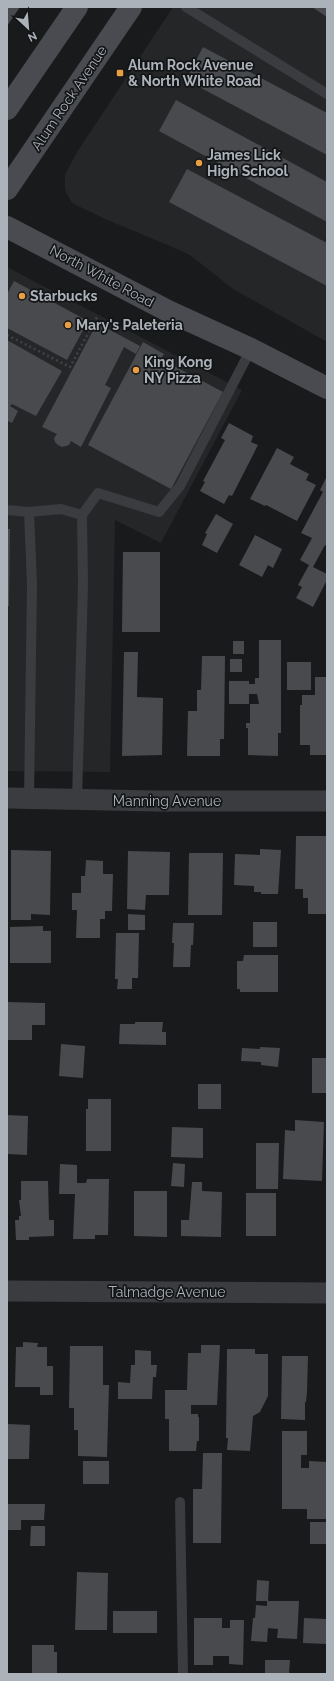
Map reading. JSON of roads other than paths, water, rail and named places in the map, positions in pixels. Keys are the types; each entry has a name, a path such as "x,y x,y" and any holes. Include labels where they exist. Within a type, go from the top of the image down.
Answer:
{"main road":[{"path":"7,108 77,7"},
{"name":"Alum Rock Avenue","path":"7,189 131,7"},
{"name":"North White Road","path":"7,227 168,312 251,349 326,386"}],"street":[{"name":"Manning Avenue","path":"7,798 157,801 327,801"},
{"name":"Talmadge Avenue","path":"7,1291 327,1294"}],"lane":[{"path":"186,7 327,94"},
{"path":"77,800 83,584 82,515 98,493 159,512 180,486 251,349"},
{"path":"7,510 29,512 61,509 82,515"},
{"path":"29,512 32,584 29,799"},
{"path":"180,1502 183,1674"}],"place":[{"name":"Alum Rock Avenue & North White Road","path":"120,73"},
{"name":"James Lick High School","path":"199,163"},
{"name":"Starbucks","path":"22,296"},
{"name":"Mary's Paleteria","path":"68,325"},
{"name":"King Kong NY Pizza","path":"136,370"}]}
